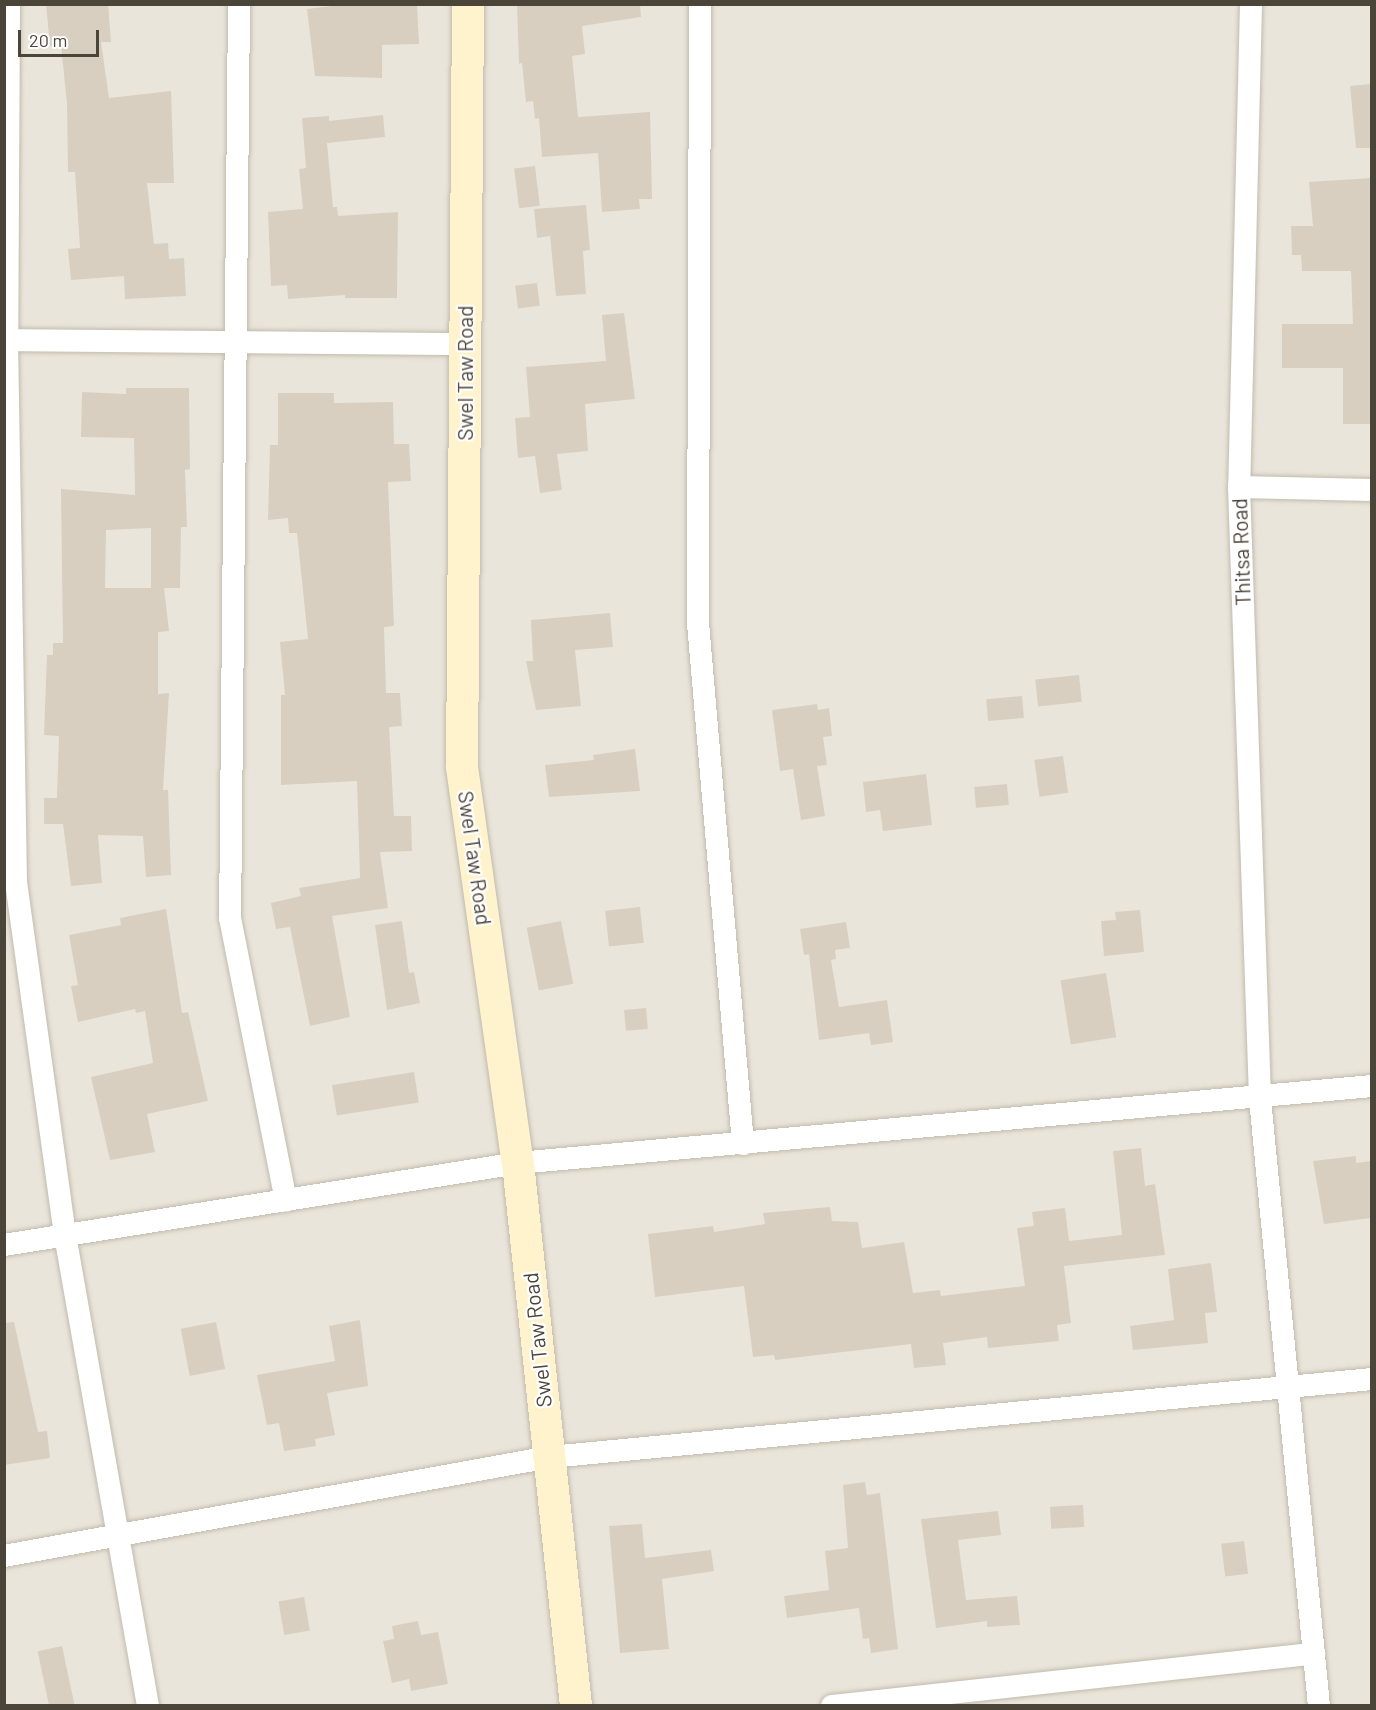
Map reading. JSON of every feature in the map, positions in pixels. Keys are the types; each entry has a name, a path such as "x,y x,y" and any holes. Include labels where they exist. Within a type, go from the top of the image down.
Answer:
{"street":[{"path":"9,4 6,340 16,882 64,1235 148,1706"},
{"path":"239,4 230,918 286,1200"},
{"name":"Swel Taw Road","path":"468,4 462,767 518,1163 576,1706"},
{"path":"700,4 698,623 743,1144"},
{"name":"Thitsa Road","path":"1251,4 1239,487 1260,1099 1319,1706"},
{"path":"6,340 465,344"},
{"path":"1239,487 1371,489"},
{"path":"4,1245 518,1163 1260,1099 1371,1086"},
{"path":"4,1556 550,1457 1371,1378"},
{"path":"832,1706 1314,1654"}],"shaded area":[{"path":"5,5 1371,5 1371,1705 5,1705"}],"building":[{"path":"46,4 108,4 111,42 101,42 109,98 171,91 174,183 147,183 154,244 168,243 169,259 184,258 186,296 125,299 124,276 71,280 68,249 80,248 75,172 68,172 67,104 61,45 50,46"},
{"path":"349,4 417,4 419,44 382,45 382,78 315,76 307,9"},
{"path":"517,4 640,4 641,17 582,26 585,54 572,56 578,117 650,112 652,199 639,199 640,209 602,212 598,153 542,157 539,118 535,119 533,101 526,102 522,63 519,64"},
{"path":"1371,84 1371,148 1356,148 1350,86"},
{"path":"383,115 385,137 327,143 333,207 337,207 338,216 398,212 397,298 345,298 345,295 288,299 287,285 271,286 268,212 303,209 299,169 306,168 302,118 329,116 329,121"},
{"path":"535,166 540,206 519,208 514,169"},
{"path":"1371,178 1371,424 1343,424 1343,368 1282,368 1282,324 1353,324 1351,271 1302,271 1301,255 1292,255 1291,226 1313,226 1309,182"},
{"path":"586,205 590,250 583,251 586,294 556,296 550,236 537,238 534,209"},
{"path":"537,283 540,306 518,309 515,286"},
{"path":"624,313 635,399 585,404 588,451 557,454 562,490 540,493 535,456 518,458 515,418 530,417 526,367 606,361 602,315"},
{"path":"126,388 189,388 190,469 185,470 187,527 181,527 180,588 164,588 169,631 158,632 158,694 169,693 163,790 168,790 171,875 146,877 143,836 98,835 102,883 71,886 63,824 44,824 44,798 57,798 59,736 44,735 47,655 53,655 53,643 63,643 61,489 135,495 134,438 81,437 82,392 126,394","holes":["151,528 151,588 105,588 106,530"]},
{"path":"278,393 334,393 334,403 393,402 394,444 409,444 411,481 388,482 394,626 384,627 386,693 400,693 402,726 389,727 394,816 411,816 412,851 380,852 388,908 332,916 350,1017 310,1026 290,927 276,929 271,903 301,896 299,888 360,878 357,781 281,785 281,695 285,695 280,642 308,639 297,533 289,533 288,518 268,520 270,445 278,445"},
{"path":"610,613 613,647 575,650 581,706 536,710 526,661 533,661 531,620"},
{"path":"1079,675 1082,702 1038,706 1035,680"},
{"path":"1022,696 1024,718 988,721 986,699"},
{"path":"817,704 818,710 829,708 832,736 823,737 827,765 817,766 825,816 801,820 793,769 780,771 772,710"},
{"path":"635,749 640,791 549,797 545,765 594,760 593,755"},
{"path":"1063,756 1068,793 1039,797 1034,760"},
{"path":"926,774 932,825 883,831 880,810 866,812 863,782"},
{"path":"1007,784 1009,805 976,808 974,787"},
{"path":"640,907 644,943 609,946 605,911"},
{"path":"166,909 182,1013 188,1012 208,1101 147,1114 155,1152 110,1160 91,1077 153,1063 145,1011 136,1013 135,1009 78,1022 71,986 78,985 69,935 121,925 120,918"},
{"path":"1140,910 1144,952 1104,956 1101,921 1116,920 1115,912"},
{"path":"402,921 409,973 414,972 420,1003 387,1010 375,925"},
{"path":"561,921 573,984 539,991 527,928"},
{"path":"846,922 850,948 835,950 836,959 831,960 839,1007 887,1000 893,1042 871,1045 869,1033 819,1040 809,954 804,955 800,929"},
{"path":"1106,973 1116,1037 1071,1044 1061,980"},
{"path":"646,1008 648,1029 626,1031 624,1010"},
{"path":"414,1072 419,1103 337,1116 332,1085"},
{"path":"1141,1148 1145,1186 1155,1184 1165,1255 1064,1266 1071,1323 1057,1325 1059,1341 988,1348 987,1337 943,1343 946,1365 914,1368 911,1344 775,1360 774,1355 753,1357 744,1286 655,1297 648,1234 713,1226 714,1232 765,1224 763,1213 830,1207 832,1221 858,1222 862,1248 904,1242 913,1293 940,1290 941,1296 1025,1286 1017,1228 1034,1226 1032,1212 1065,1208 1069,1241 1122,1235 1113,1151"},
{"path":"1356,1156 1356,1163 1371,1161 1371,1218 1324,1224 1313,1161"},
{"path":"1211,1263 1217,1312 1205,1313 1208,1343 1133,1350 1130,1326 1174,1320 1168,1269"},
{"path":"360,1320 368,1386 327,1393 335,1435 315,1439 316,1446 284,1451 279,1423 267,1425 257,1375 335,1361 329,1326"},
{"path":"14,1322 38,1432 47,1431 50,1458 4,1465 4,1323"},
{"path":"216,1322 225,1369 190,1376 181,1329"},
{"path":"865,1482 867,1495 880,1493 898,1649 871,1653 869,1638 863,1639 859,1608 787,1618 784,1596 829,1590 825,1551 848,1548 843,1485"},
{"path":"1083,1505 1084,1527 1051,1529 1050,1507"},
{"path":"998,1511 1001,1535 958,1540 966,1600 1017,1596 1020,1625 987,1627 987,1621 936,1628 921,1519"},
{"path":"642,1524 645,1558 711,1550 714,1571 662,1579 669,1649 620,1653 609,1526"},
{"path":"1244,1541 1248,1574 1225,1577 1221,1544"},
{"path":"304,1597 310,1630 284,1635 278,1602"},
{"path":"418,1621 421,1635 438,1632 448,1684 411,1691 409,1679 392,1683 383,1641 394,1639 392,1626"},
{"path":"62,1646 75,1706 49,1706 38,1651"}]}
